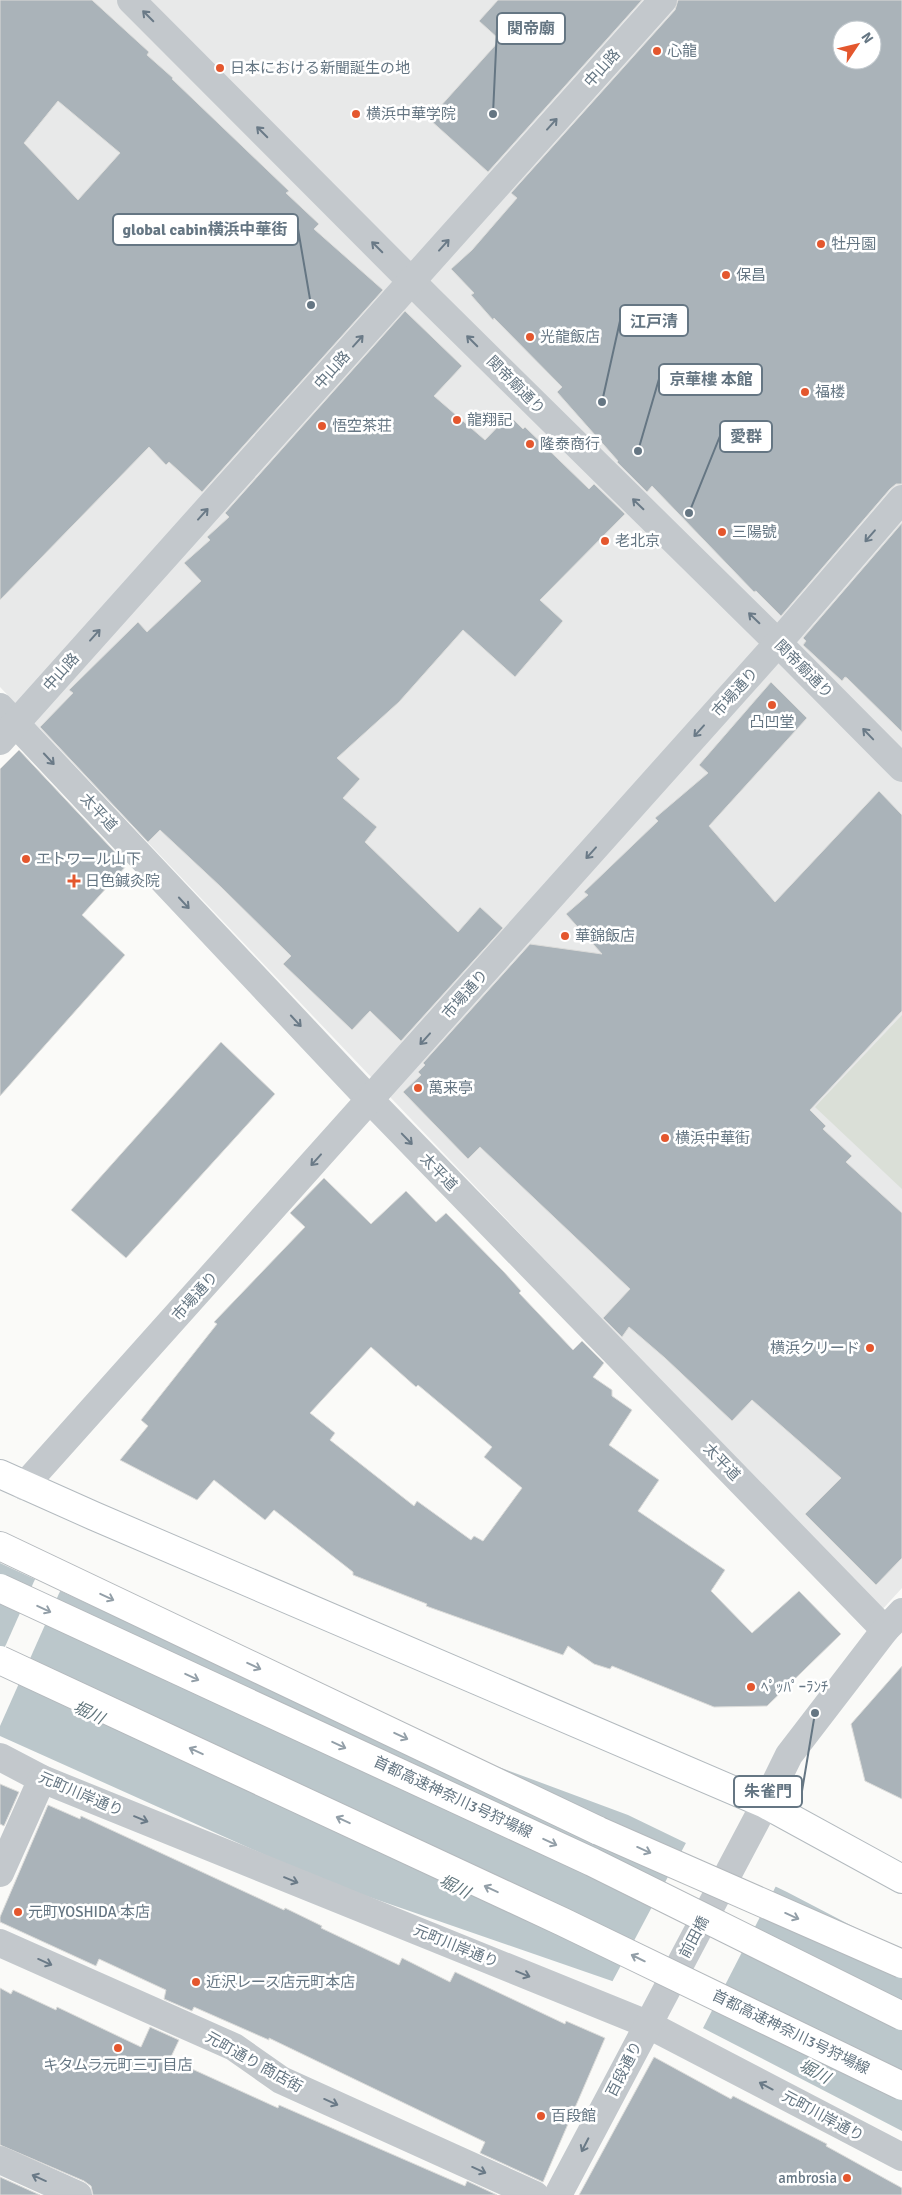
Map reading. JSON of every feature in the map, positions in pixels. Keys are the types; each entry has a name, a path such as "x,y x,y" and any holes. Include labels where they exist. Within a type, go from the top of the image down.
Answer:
{"main road":[{"path":"0,1474 24,1486 765,1804 902,1879"},
{"path":"0,1546 599,1831 902,1964"},
{"name":"首都高速神奈川3号狩場線","path":"0,1588 592,1862 902,2016"},
{"name":"首都高速神奈川3号狩場線","path":"0,1660 572,1926 902,2086"}],"street":[{"name":"関帝廟通り","path":"131,0 902,768"},
{"name":"中山路","path":"5,724 412,281 663,0"},
{"name":"市場通り","path":"24,1486 778,643 902,499"},
{"name":"太平道","path":"5,724 370,1100 894,1621"},
{"name":"前田橋","path":"651,2018 765,1804 789,1755 894,1621"},
{"name":"元町川岸通り","path":"0,1757 42,1780 651,2018 902,2157"},
{"path":"0,1873 42,1780"},
{"name":"元町通り 商店街","path":"0,1942 234,2047 281,2080 535,2195"},
{"name":"百段通り","path":"558,2195 651,2018"},
{"path":"0,2160 78,2195"}],"shaded area":[{"name":"横浜中華街","path":"0,0 902,0 902,1588 880,1612 0,687"},
{"path":"902,1015 902,1189 815,1107"}],"water":[{"name":"堀川","path":"0,1563 203,1657 628,1815 787,1892 902,1952 902,2131 612,1981 323,1881 0,1736"}],"pier":[{"path":"36,1577 61,1589 0,1726 0,1658"},
{"path":"687,1841 777,1884 702,2030 611,1984"}],"building":[{"path":"0,0 92,0 149,52 147,55 289,191 286,193 319,224 314,229 383,290 202,492 169,462 166,465 149,447 0,600","holes":["58,101 120,153 78,200 24,143"]},
{"path":"498,0 642,0 488,172 429,119 500,40 479,21"},
{"path":"678,0 902,0 902,484 896,484 890,489 781,616 756,591 754,592 652,486 647,492 617,462 557,392 562,387 494,318 493,320 471,295 474,293 451,269 472,250 517,198 511,193 675,10"},
{"path":"405,311 462,366 434,396 485,440 509,415 523,429 525,427 589,489 594,484 625,514 540,600 563,621 515,677 463,630 399,702 337,758 360,779 343,798 377,827 365,842 458,932 480,907 503,928 401,1041 370,1011 352,1030 283,964 291,956 221,887 160,830 148,842 40,727 73,693 69,690 138,622 147,632 201,581 184,563 210,540 207,537 229,517 225,513"},
{"path":"902,523 902,732 847,678 845,677 842,681 803,645 806,641 803,638"},
{"path":"771,682 807,718 709,826 775,902 879,791 902,815 902,1011 810,1110 826,1126 823,1129 852,1156 846,1162 902,1213 902,1558 876,1585 805,1514 841,1478 752,1400 732,1421 629,1327 622,1337 603,1318 630,1289 480,1147 468,1159 403,1092 421,1075 418,1072 425,1065 423,1063 530,944 602,954 566,914 588,895 584,892 658,821 655,818 708,773 699,765"},
{"path":"19,750 127,865 82,915 125,955 0,1096 0,769"},
{"path":"221,1042 275,1094 126,1258 71,1210"},
{"path":"324,1178 371,1224 406,1191 436,1222 446,1213 504,1272 521,1291 519,1293 573,1350 582,1341 604,1363 593,1377 612,1390 612,1396 632,1410 609,1445 659,1480 638,1511 725,1570 711,1591 752,1633 799,1591 841,1634 767,1706 714,1707 612,1666 610,1669 594,1664 568,1646 563,1655 426,1606 427,1604 353,1575 353,1572 274,1510 265,1520 214,1480 197,1500 120,1460 148,1426 141,1420 217,1324 214,1322 305,1227 290,1213","holes":["371,1347 416,1387 418,1385 492,1447 484,1457 522,1488 483,1541 474,1536 471,1540 417,1501 414,1506 330,1440 335,1433 310,1413"]},
{"path":"902,1666 902,1799 865,1781 851,1724"},
{"path":"0,1784 19,1792 4,1826 0,1824"},
{"path":"48,1805 80,1819 81,1816 284,1910 285,1908 322,1926 321,1928 399,1965 402,1958 450,1982 455,1972 565,2024 566,2021 605,2038 543,2182 480,2153 485,2142 269,2038 269,2040 194,2007 192,2011 164,1999 166,1990 99,1959 96,1966 0,1922 0,1917"},
{"path":"0,1988 11,1994 13,1990 56,2010 57,2007 141,2047 150,2027 179,2040 170,2059 278,2108 279,2105 465,2186 467,2181 497,2195 93,2195 91,2186 84,2181 0,2145"},
{"path":"654,2057 731,2099 733,2096 827,2144 826,2146 902,2188 902,2195 579,2195"},
{"path":"0,2177 40,2195 0,2195"}],"place":[{"name":"心龍","path":"657,51"},
{"name":"日本における新聞誕生の地","path":"220,68"},
{"name":"横浜中華学院","path":"356,114"},
{"name":"関帝廟","path":"493,114"},
{"name":"牡丹園","path":"821,244"},
{"name":"保昌","path":"726,275"},
{"name":"global cabin横浜中華街","path":"311,305"},
{"name":"光龍飯店","path":"530,337"},
{"name":"福楼","path":"805,392"},
{"name":"江戸清","path":"602,402"},
{"name":"龍翔記","path":"457,420"},
{"name":"悟空茶荘","path":"322,426"},
{"name":"隆泰商行","path":"530,444"},
{"name":"京華樓 本館","path":"638,451"},
{"name":"愛群","path":"689,513"},
{"name":"三陽號","path":"722,532"},
{"name":"老北京","path":"605,541"},
{"name":"凸凹堂","path":"772,705"},
{"name":"エトワール山下","path":"26,859"},
{"name":"日色鍼灸院","path":"74,881"},
{"name":"華錦飯店","path":"565,936"},
{"name":"萬来亭","path":"418,1088"},
{"name":"横浜中華街","path":"665,1138"},
{"name":"横浜クリード","path":"870,1348"},
{"name":"ﾍﾟｯﾊﾟｰﾗﾝﾁ","path":"751,1687"},
{"name":"朱雀門","path":"815,1713"},
{"name":"元町YOSHIDA 本店","path":"18,1912"},
{"name":"近沢レース店元町本店","path":"196,1982"},
{"name":"キタムラ元町三丁目店","path":"118,2048"},
{"name":"百段館","path":"541,2116"},
{"name":"ambrosia","path":"847,2178"}]}
